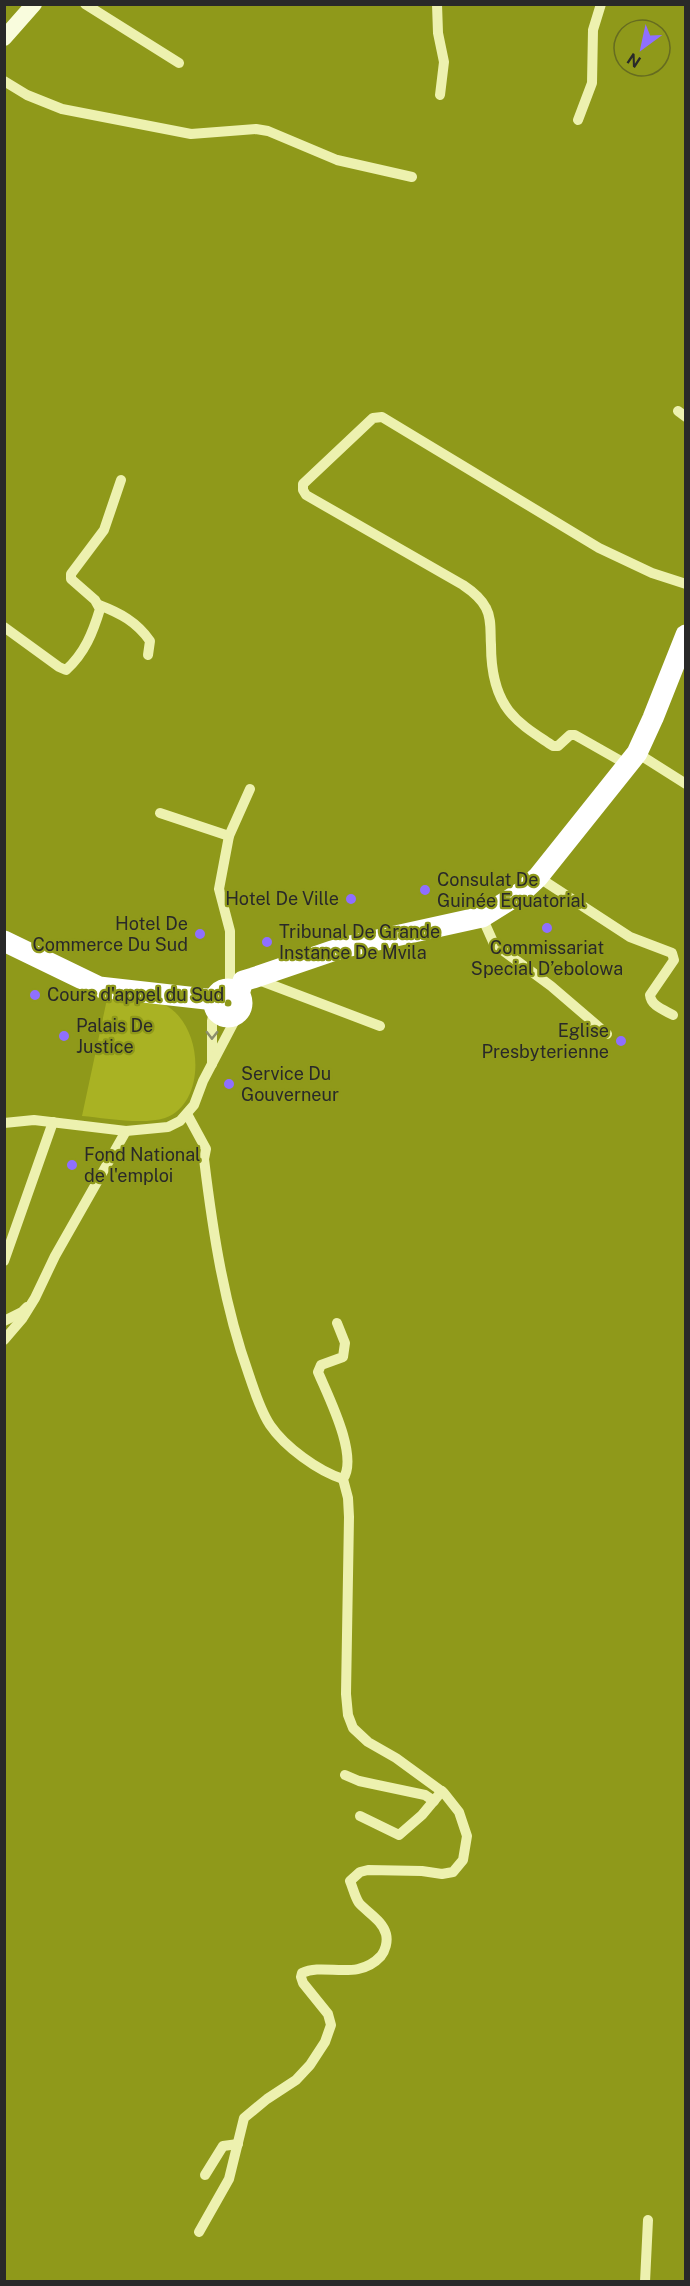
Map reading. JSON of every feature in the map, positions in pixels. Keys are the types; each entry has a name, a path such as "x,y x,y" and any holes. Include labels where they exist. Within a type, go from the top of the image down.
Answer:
{"highway":[{"path":"4,941 99,987 227,1001 243,981 341,948 482,916 522,892 538,877 632,759 654,718 686,635"}],"main road":[{"path":"4,38 34,4"}],"street":[{"path":"85,4 179,63"},
{"path":"437,4 438,33 444,62 440,95"},
{"path":"578,120 592,83 593,30 601,4"},
{"path":"4,81 27,95 62,109 191,134 256,129 268,131 337,160 412,177"},
{"path":"686,584 652,573 599,548 382,417 373,418 303,484 306,495 464,585 479,597 490,621 495,684 508,709 520,723 553,746 558,746 570,735 575,735 686,784"},
{"path":"121,480 104,530 71,574 71,579 99,605 121,614 142,629 150,641 148,656"},
{"path":"4,627 66,670 92,638 100,609 99,605"},
{"path":"4,1123 26,1120 126,1131 168,1127 188,1114 236,1020 227,1001 230,931 219,889 229,836 250,789"},
{"path":"160,813 229,836"},
{"path":"538,877 630,937 672,953 674,960 650,995 650,1000 654,1005 673,1016"},
{"path":"482,916 494,944 551,986 607,1034"},
{"path":"253,978 380,1026"},
{"path":"212,1064 212,1021 227,1001"},
{"path":"188,1114 206,1149 204,1159 219,1265 240,1350 257,1400 271,1427 288,1445 323,1471 343,1479"},
{"path":"4,1261 53,1122"},
{"path":"4,1340 22,1319 35,1298 55,1256 126,1131"},
{"path":"4,1321 21,1312 35,1298"},
{"path":"337,1323 345,1343 343,1357 321,1365 318,1372 345,1437 348,1472 343,1479"},
{"path":"199,2232 229,2179 244,2118 296,2080 310,2065 325,2042 331,2025 328,2014 303,1983 302,1973 317,1969 334,1971 361,1969 375,1962 385,1950 386,1934 372,1914 359,1902 350,1881 360,1872 368,1870 422,1871 441,1874 453,1872 463,1860 467,1836 459,1812 442,1791 396,1758 368,1742 352,1728 346,1694 349,1517 348,1498 343,1479"},
{"path":"345,1775 359,1781 425,1795 434,1801"},
{"path":"360,1816 399,1835 422,1815 442,1791"},
{"path":"205,2175 223,2146 238,2144"},
{"path":"645,2282 648,2220"}],"shaded area":[{"path":"107,999 152,1000 173,1011 185,1024 192,1041 195,1060 194,1079 189,1096 179,1109 165,1118 135,1121 82,1116"}],"place":[{"name":"Consulat De Guinée Equatorial","path":"425,890"},
{"name":"Hotel De Ville","path":"351,899"},
{"name":"Commissariat Special D’ebolowa","path":"547,928"},
{"name":"Hotel De Commerce Du Sud","path":"200,934"},
{"name":"Tribunal De Grande Instance De Mvila","path":"267,942"},
{"name":"Cours d'appel du Sud","path":"35,995"},
{"name":"Palais De Justice","path":"64,1036"},
{"name":"Eglise Presbyterienne","path":"621,1041"},
{"name":"Service Du Gouverneur","path":"229,1084"},
{"name":"Fond National de l'emploi","path":"72,1165"}]}
